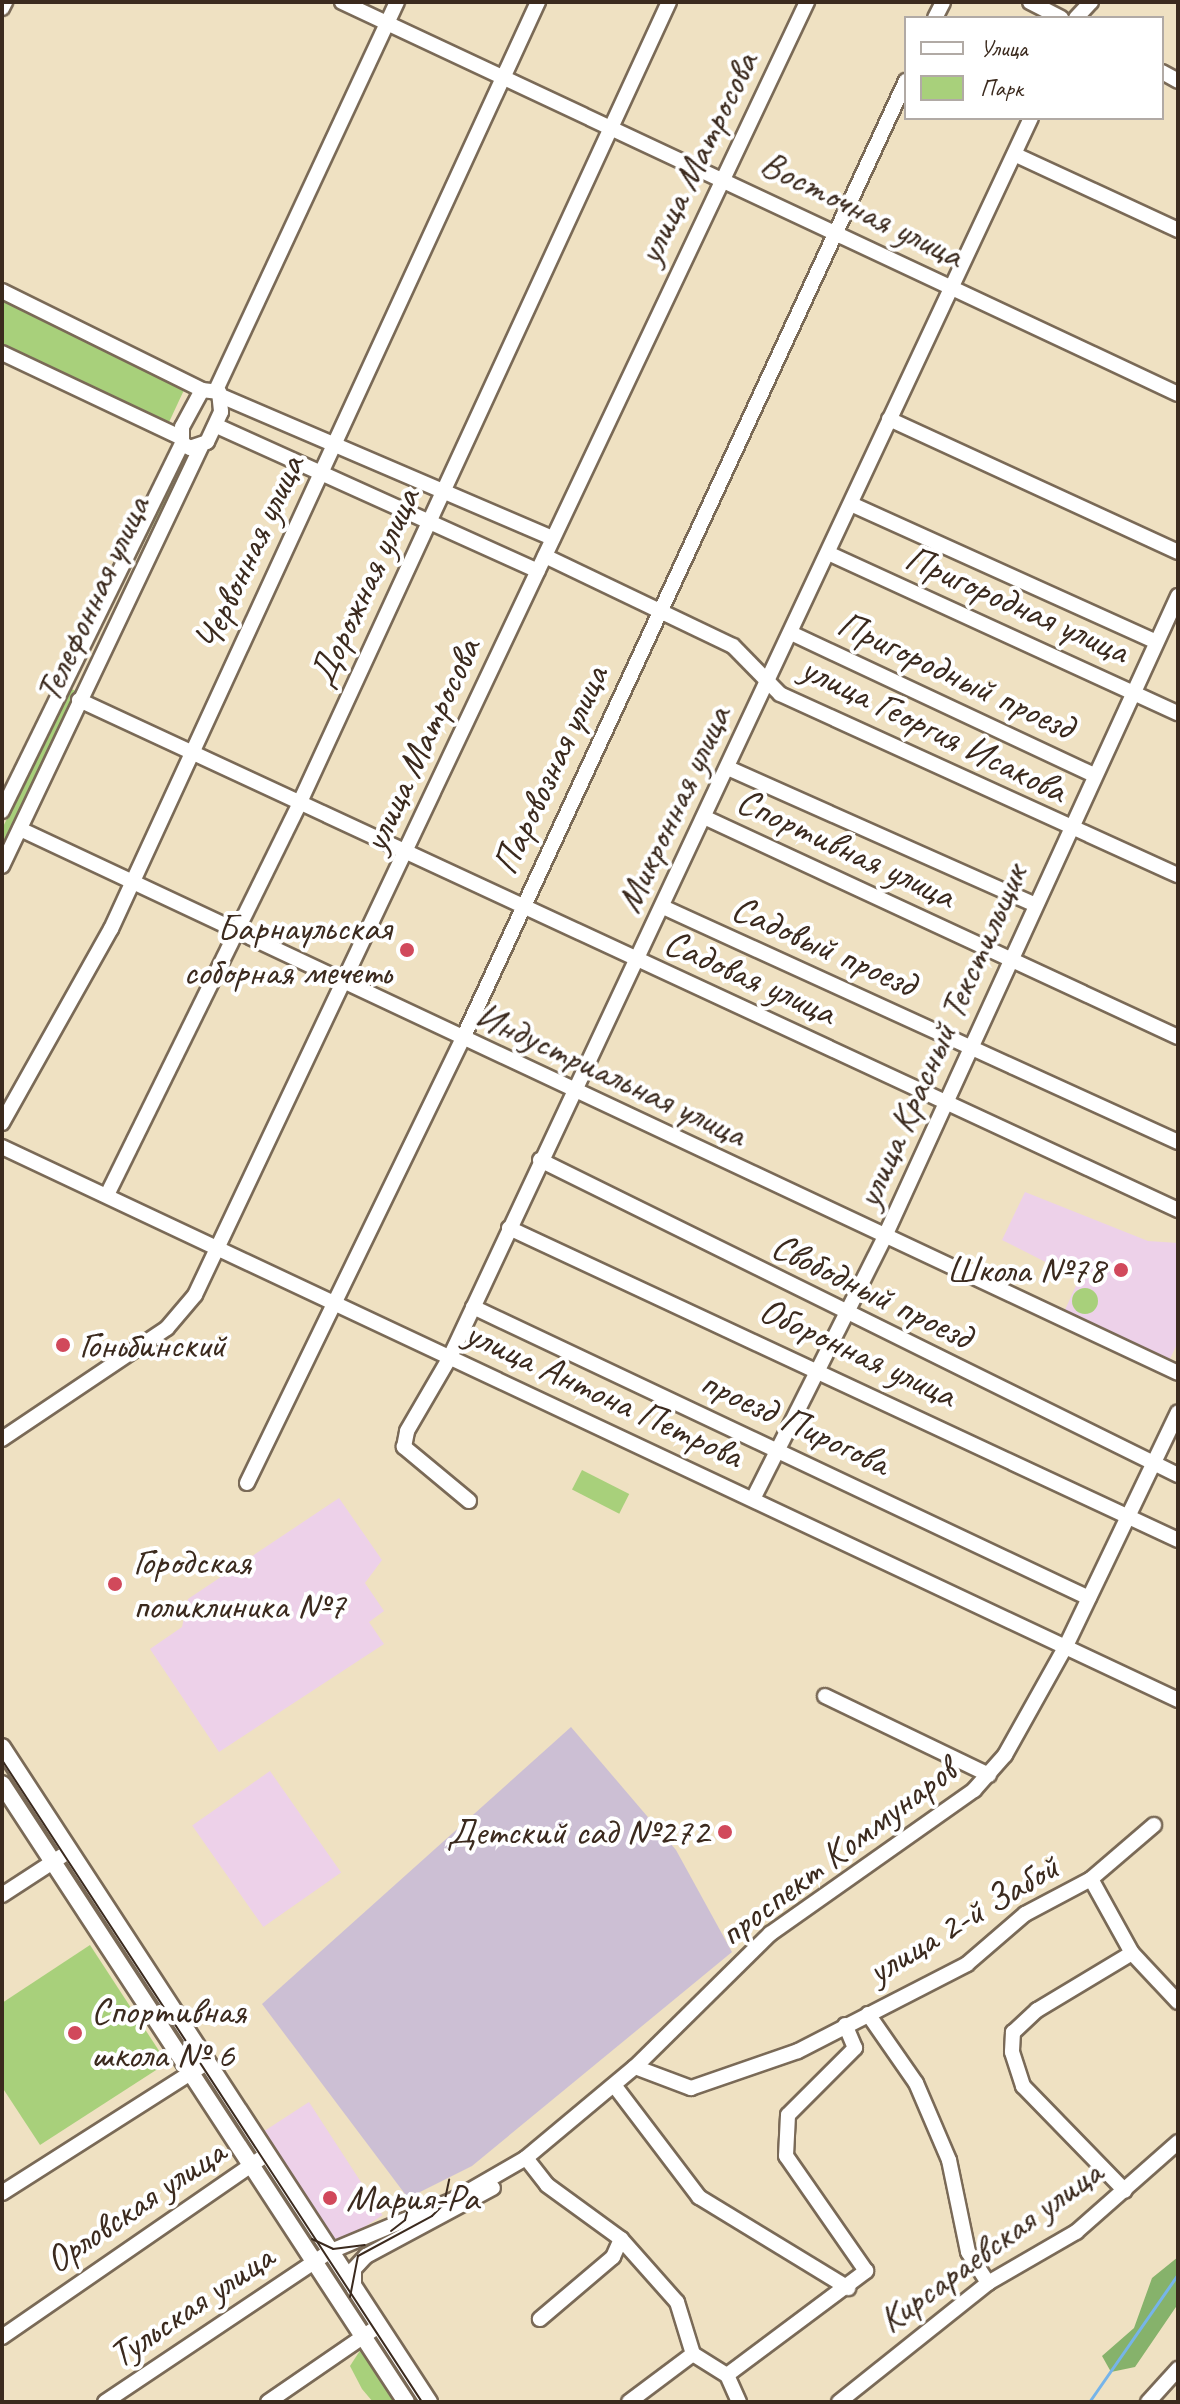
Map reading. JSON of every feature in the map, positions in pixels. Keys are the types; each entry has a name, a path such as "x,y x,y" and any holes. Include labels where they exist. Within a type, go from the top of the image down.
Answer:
{"main road":[{"path":"2,1747 424,2400"},
{"path":"2,1784 360,2338 406,2402"}],"street":[{"path":"2,8 5,2"},
{"name":"Восточная улица","path":"342,2 502,79 837,230 948,287 1178,394"},
{"path":"397,2 213,392 217,426 538,571"},
{"name":"Червонная улица","path":"2,1123 130,883 194,751 538,2"},
{"name":"Дорожная улица","path":"107,1195 300,802 669,2"},
{"name":"улица Матросова","path":"2,1439 167,1328 185,1311 219,1247 345,983 807,2"},
{"path":"1030,2 1057,16"},
{"name":"Паровозная улица","path":"247,1483 462,1040 904,85"},
{"name":"Микронная улица","path":"469,1501 404,1447 450,1357 540,1160 706,818 948,287 1016,155 1030,120"},
{"path":"1016,155 1178,230"},
{"path":"2,291 213,392 335,441 553,538"},
{"path":"2,353 201,447"},
{"name":"Телефонная улица","path":"2,811 181,440 213,392"},
{"path":"889,419 1178,552"},
{"name":"Телефонная улица","path":"2,866 201,447 217,426"},
{"path":"851,504 1156,642"},
{"name":"Пригородная улица","path":"828,553 1178,713"},
{"name":"улица Георгия Исакова","path":"545,556 660,608 733,646 780,694 1070,831 1178,875"},
{"name":"улица Красный Текстильщик","path":"753,1499 885,1236 968,1046 1178,596"},
{"name":"Пригородный проезд","path":"791,633 1094,775"},
{"name":"Садовая улица","path":"79,700 194,751 521,909 1178,1210"},
{"path":"728,768 1035,905"},
{"name":"Спортивная улица","path":"706,818 1178,1037"},
{"name":"Индустриальная улица","path":"20,829 462,1040 1178,1373"},
{"name":"Садовый проезд","path":"663,907 1178,1142"},
{"name":"улица Антона Петрова","path":"2,1147 1178,1700"},
{"name":"Свободный проезд","path":"540,1160 846,1316 1178,1475"},
{"name":"Оборонная улица","path":"509,1228 819,1368 1178,1540"},
{"name":"проезд Пирогова","path":"473,1307 1089,1598"},
{"name":"проспект Коммунаров","path":"341,2271 475,2201 635,2067 770,1934 938,1821 989,1775 1066,1646 1178,1412"},
{"path":"825,1696 989,1775"},
{"name":"улица 2-й Забой","path":"848,2288 862,2280 864,2263 830,2228 790,2165 785,2127 793,2108 853,2052 845,2025 939,1981 1025,1914 1091,1879 1154,1825"},
{"path":"2,1895 68,1852"},
{"name":"улица 2-й Забой","path":"1091,1879 1132,1953 1178,2002"},
{"path":"1125,2191 1023,2086 1012,2052 1013,2032 1037,2010 1132,1953"},
{"name":"улица 2-й Забой","path":"868,2014 916,2083 949,2160 968,2252 988,2283"},
{"path":"635,2067 691,2088 798,2051 845,2025"},
{"path":"4,2188 206,2063"},
{"path":"614,2085 699,2197 848,2288 727,2375"},
{"name":"Кирсараевская улица","path":"839,2402 988,2283 1035,2260 1125,2191 1178,2142"},
{"name":"Орловская улица","path":"2,2337 266,2155"},
{"path":"526,2158 547,2185 621,2239 677,2302 693,2354 727,2375 739,2402"},
{"name":"проспект Коммунаров","path":"329,2252 455,2199 526,2158"},
{"path":"540,2319 613,2257 621,2239"},
{"name":"Тульская улица","path":"105,2402 329,2252"},
{"path":"355,2294 359,2262"},
{"path":"312,2264 341,2271"},
{"path":"268,2402 377,2327"},
{"path":"629,2402 693,2354"},
{"path":"1148,2402 1178,2369"}],"shaded area":[{"name":"Школа №78","path":"1025,1192 1148,1241 1178,1243 1178,1342 1168,1363 1064,1312 1079,1279 1002,1240"},
{"path":"339,1498 382,1560 365,1583 384,1611 369,1622 384,1644 219,1752 150,1649 182,1627 188,1599"},
{"path":"571,1727 676,1850 732,1952 472,2166 408,2198 262,2004"},
{"path":"270,1771 341,1873 263,1927 192,1825"},
{"path":"309,2102 383,2215 336,2246 262,2132"}],"green space":[{"path":"2,300 186,386 164,432 2,356"},
{"path":"180,450 190,454 130,569 128,567"},
{"path":"69,688 78,692 2,854 2,829"},
{"path":"1085,1288 1094,1292 1098,1301 1094,1310 1085,1314 1076,1310 1072,1301 1076,1292"},
{"path":"582,1470 629,1494 619,1514 572,1490"},
{"name":"Спортивная школа № 6","path":"90,1945 167,2063 40,2145 2,2087 2,2003"},
{"path":"1178,2257 1178,2304 1135,2367 1111,2372 1102,2356 1134,2328 1152,2278"},
{"path":"361,2349 397,2402 373,2402 362,2389 350,2366"}],"waterway":[{"path":"1089,2402 1178,2274"}],"tram line":[{"path":"2,1760 422,2402"},
{"path":"350,2297 358,2256 432,2216 444,2204 449,2180"},
{"path":"391,2231 405,2220 411,2197"},
{"path":"312,2239 333,2249 365,2245"}],"place":[{"name":"Барнаульская соборная мечеть","path":"407,950"},
{"name":"Школа №78","path":"1121,1270"},
{"name":"Гоньбинский","path":"63,1345"},
{"name":"Городская поликлиника №7","path":"115,1584"},
{"name":"Детский сад №272","path":"725,1832"},
{"name":"Спортивная школа № 6","path":"75,2033"},
{"name":"Мария-Ра","path":"330,2198"}]}
